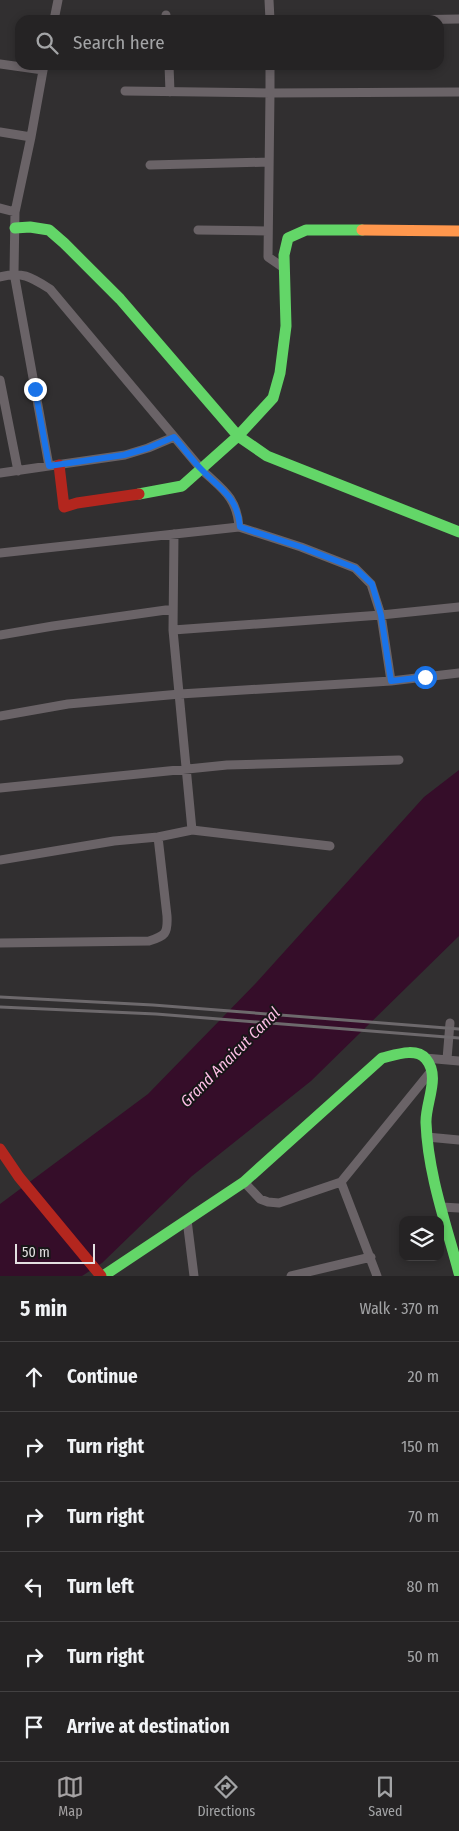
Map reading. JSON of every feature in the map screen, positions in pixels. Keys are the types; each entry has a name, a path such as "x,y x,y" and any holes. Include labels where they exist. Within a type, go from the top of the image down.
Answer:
{"street":[{"path":"55,15 58,0"},
{"path":"270,0 270,15"},
{"path":"444,19 459,19"},
{"path":"0,64 15,65"},
{"path":"44,70 32,137 15,212 14,274 64,507 78,502 160,491 182,486 238,436 273,398 280,373 286,326 284,255 288,238 306,230 459,231"},
{"path":"169,70 170,92"},
{"path":"270,70 268,257 284,268"},
{"path":"125,90 270,94 459,92"},
{"path":"0,132 32,137"},
{"path":"150,165 269,162"},
{"path":"0,208 15,212"},
{"path":"15,228 30,227 48,230 64,243 120,299 238,436 267,456 459,532"},
{"path":"198,230 268,231"},
{"path":"0,277 14,274 30,277 50,289 202,470 230,496 238,514 240,527"},
{"path":"0,380 18,471"},
{"path":"0,473 124,455 148,448 174,437"},
{"path":"0,553 240,527 301,547 355,568 372,584 381,615 391,681"},
{"path":"174,534 173,630 192,830"},
{"path":"173,630 381,615 459,607"},
{"path":"0,635 173,609"},
{"path":"0,716 68,704 180,694 391,681 459,673"},
{"path":"0,788 187,768 398,760"},
{"path":"0,860 158,837 192,830 330,846"},
{"path":"0,943 148,941 162,938 168,929 158,837"},
{"path":"447,1059 450,1023"},
{"path":"0,1149 19,1177 98,1275 244,1182 382,1058 415,1053 425,1058 459,1060"},
{"path":"425,1058 432,1070 426,1118 430,1157 459,1273"},
{"path":"244,1182 260,1199 268,1202 279,1202 341,1182 432,1070"},
{"path":"427,1137 459,1140"},
{"path":"341,1182 377,1276"},
{"path":"442,1207 459,1208"},
{"path":"187,1220 194,1276"},
{"path":"290,1276 371,1257"}],"water":[{"name":"Grand Anaicut Canal","path":"459,770 459,936 311,1081 192,1176 102,1263 82,1276 0,1276 0,1204 148,1094 256,983 424,797"}],"railway":[{"path":"0,997 153,1005 459,1029"},
{"path":"0,1007 156,1014 459,1038"}],"traffic: fast":[{"path":"15,228 30,227 49,230 64,243 120,299 238,436 267,456 459,532"},
{"path":"139,494 182,486 238,436 273,398 280,373 286,326 284,255 288,238 306,230 362,230"},
{"path":"103,1276 244,1182 382,1058 411,1053 422,1055 430,1066 432,1074 426,1115 427,1142 438,1199 459,1273"}],"traffic: slow":[{"path":"362,230 459,231"}],"traffic: jam":[{"path":"59,465 64,507 77,503 139,494"},
{"path":"0,1149 19,1177 101,1276"}],"route":[{"path":"35,389 49,466 124,455 148,448 174,437 202,470 230,496 238,514 240,527 301,547 355,568 372,584 381,615 391,681 425,677"}]}
